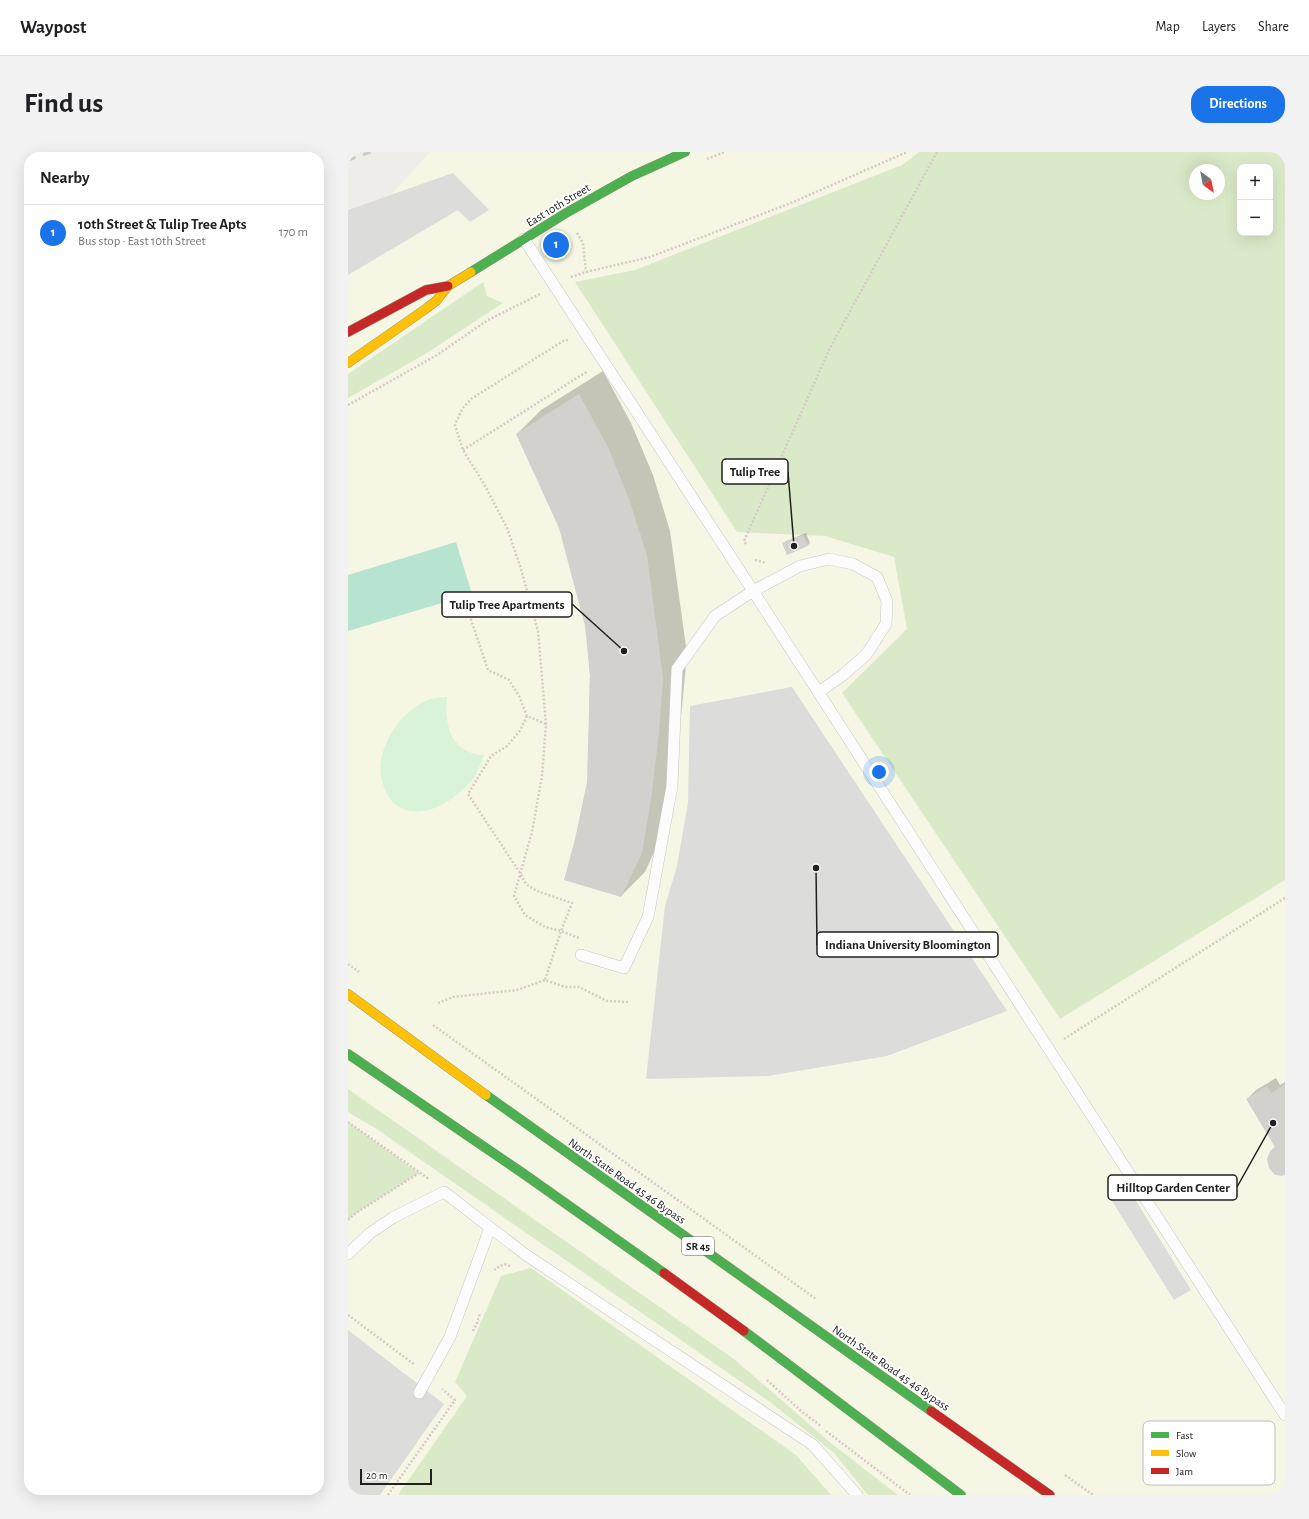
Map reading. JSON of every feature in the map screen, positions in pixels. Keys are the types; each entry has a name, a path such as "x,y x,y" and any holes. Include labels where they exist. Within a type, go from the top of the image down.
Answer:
{"main road":[{"name":"East 10th Street","path":"348,363 427,308 437,300 448,286 566,213 632,176 685,152"},
{"name":"East 10th Street","path":"348,332 426,290 448,286"},
{"name":"North State Road 45 46 Bypass","path":"348,994 524,1123 1050,1495"},
{"path":"348,1054 524,1174 704,1301 961,1495"}],"lane":[{"path":"524,239 754,591 1285,1415"},
{"path":"581,955 624,968 648,917 672,786 676,669 715,616 754,591 800,566 829,559 853,564 877,577 887,601 886,624 866,655 843,675 819,692"},
{"path":"348,1254 370,1233 394,1217 444,1192 526,1255 813,1445 857,1495"},
{"path":"419,1394 450,1337 490,1228"}],"path":[{"path":"348,405 437,355 488,320 566,279 586,272 650,257 791,203 907,152"},
{"path":"747,548 744,541 830,348 937,152"},
{"path":"566,213 583,243 586,272"},
{"path":"569,340 563,341 471,399 462,409 455,425 463,450 484,484 507,528 522,569 538,631 546,724 540,783 532,832 514,896 525,915 545,927 561,931 581,939"},
{"path":"463,450 592,369"},
{"path":"754,560 765,563 771,561"},
{"path":"463,596 488,670 508,680 520,696 527,716 519,732 507,746 491,756 468,794 526,884 537,891 572,903 545,980"},
{"path":"527,716 546,724"},
{"path":"1050,1051 1062,1039 1285,898"},
{"path":"348,964 361,973"},
{"path":"438,1003 453,997 517,990 545,980 565,986 579,986 607,1001 628,1002"},
{"path":"431,1023 817,1299"},
{"path":"348,1122 419,1173 427,1177 444,1192"},
{"path":"348,1220 356,1213 419,1173"},
{"path":"490,1272 504,1264 520,1268 526,1255"},
{"path":"470,1336 477,1323 481,1308"},
{"path":"348,1315 418,1367"},
{"path":"388,1495 455,1400 441,1388"},
{"path":"1061,1472 1093,1495"}],"shaded area":[{"path":"430,152 1285,152 1285,1495 348,1495 348,242"},
{"path":"453,173 489,210 470,222 458,210 348,275 348,210"},
{"path":"792,687 1007,1011 887,1056 768,1076 646,1079 665,906 677,866 688,803 690,706"},
{"path":"1125,1183 1191,1290 1174,1300 1107,1193"},
{"path":"348,1330 444,1404 380,1495 348,1495"}],"green space":[{"path":"919,152 1285,152 1285,880 1060,1019 842,693 907,629 894,557 825,536 737,532 575,282 635,270 902,165"},
{"path":"483,282 487,296 503,303 427,353 348,398 348,374"},
{"path":"456,542 472,594 348,631 348,575"},
{"path":"438,697 447,697 447,718 452,736 457,744 473,753 484,755 473,779 465,788 450,800 429,810 409,811 392,801 386,792 381,773 383,751 396,726 413,709 429,700"},
{"path":"348,1089 734,1359 832,1444 898,1495 868,1495 834,1453 770,1402 375,1128 348,1112"},
{"path":"348,1122 419,1173 356,1213 348,1220"},
{"path":"531,1268 796,1455 831,1495 398,1495 467,1396 455,1382 501,1276"}],"building":[{"path":"579,394 608,447 629,499 647,555 663,678 652,793 642,853 621,897 564,880 575,839 587,782 590,675 585,626 559,528 516,434"},
{"path":"803,535 808,546 787,555 782,543"},
{"path":"1285,1084 1285,1175 1282,1176 1275,1175 1269,1168 1267,1159 1270,1151 1275,1147 1246,1099 1267,1086 1271,1093"}],"railway":[{"path":"348,160 371,152"}],"traffic: fast":[{"path":"471,272 566,213 632,176 685,152"},
{"path":"348,1054 524,1174 664,1273"},
{"path":"486,1095 931,1411"},
{"path":"744,1331 961,1495"}],"traffic: slow":[{"path":"348,363 427,308 437,300 448,286 471,272"},
{"path":"348,994 486,1095"}],"traffic: jam":[{"path":"348,332 426,290 448,286"},
{"path":"664,1273 744,1331"},
{"path":"931,1411 1050,1495"}],"place":[{"name":"10th Street & Tulip Tree Apts","path":"556,245"},
{"name":"Tulip Tree","path":"794,546"},
{"name":"Tulip Tree Apartments","path":"624,651"},
{"name":"Indiana University Bloomington","path":"816,868"},
{"name":"Hilltop Garden Center","path":"1273,1123"}]}
